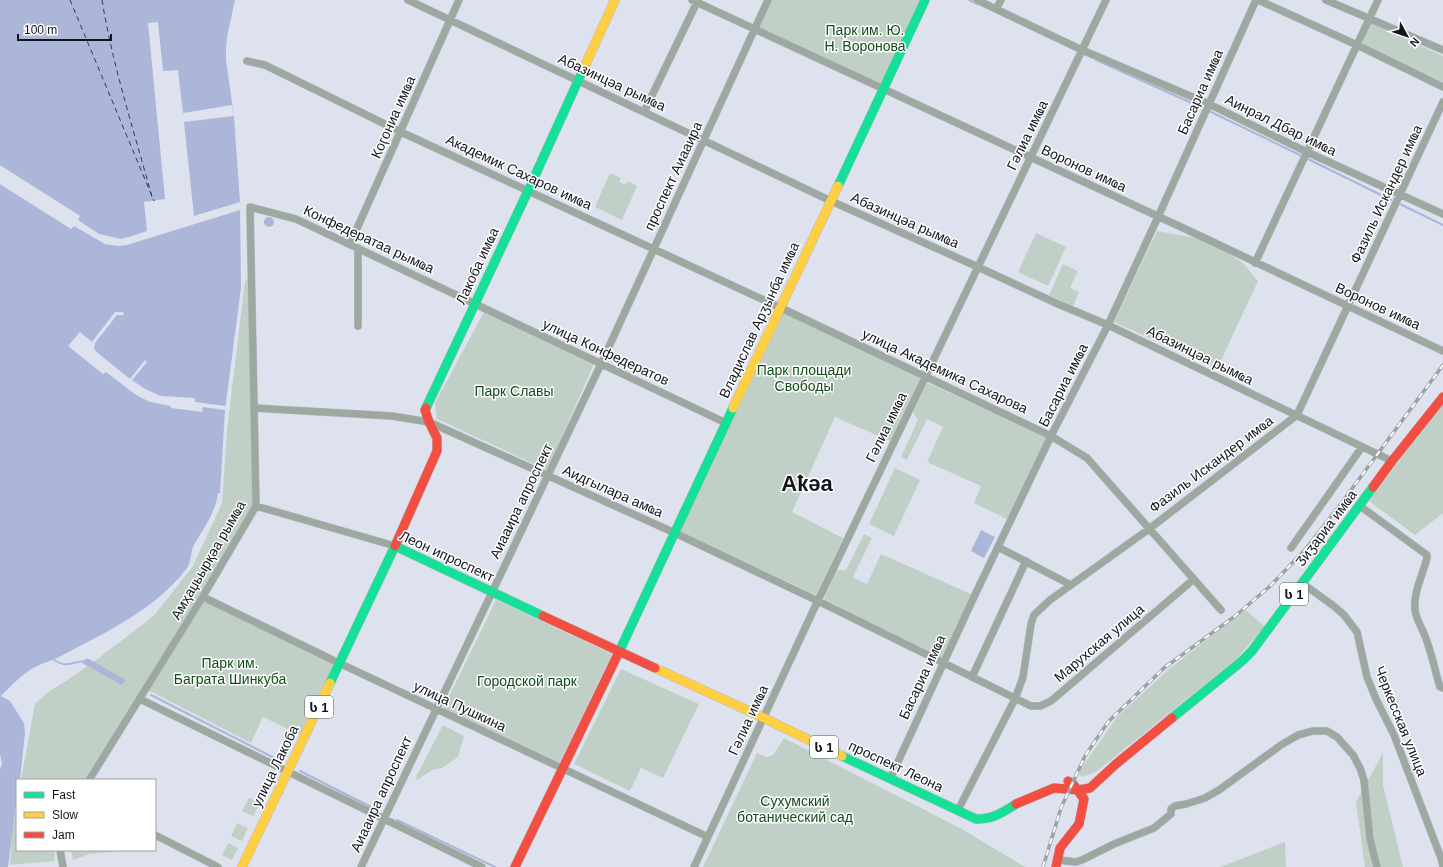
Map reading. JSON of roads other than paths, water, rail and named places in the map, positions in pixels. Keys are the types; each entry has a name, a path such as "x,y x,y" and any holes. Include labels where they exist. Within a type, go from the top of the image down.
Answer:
{"main road":[{"name":"Лакоба имҩа","path":"395,546 437,451 437,438 429,422 426,410 454,345 528,191 615,0"},
{"name":"Владислав Арӡынба имҩа","path":"515,867 619,652 925,0"},
{"name":"Ӡиӡариа имҩа","path":"1116,764 1224,676 1252,651 1392,461 1442,402"},
{"name":"Леон ипроспект","path":"395,546 619,652"},
{"name":"улица Лакоба","path":"242,867 395,546"},
{"name":"проспект Леона","path":"619,652 764,718 890,780 976,819 987,819 998,815 1028,798 1054,788 1078,790 1090,788"},
{"name":"ს 1","path":"1028,798 1042,786 1050,782 1083,782 1093,779 1116,764"},
{"name":"ს 1","path":"1090,788 1116,764"},
{"path":"1068,781 1073,784 1084,799"},
{"path":"1057,864 1060,848 1079,824 1084,799 1090,788"}],"street":[{"name":"Абазинцәа рымҩа","path":"408,0 831,201 1058,304 1108,325 1392,461"},
{"name":"Коӷониа имҩа","path":"350,244 459,0"},
{"name":"проспект Аиааира","path":"601,364 768,0"},
{"name":"Аинрал Дбар имҩа","path":"977,0 1082,50 1209,104 1307,152 1443,214"},
{"path":"996,9 1001,0"},
{"name":"Гәлиа имҩа","path":"694,867 818,600 1106,0"},
{"path":"1257,0 1357,45 1443,87"},
{"name":"Басариа имҩа","path":"890,780 943,662 998,546 1051,436 1108,325 1257,0"},
{"path":"1326,0 1443,50"},
{"path":"1255,262 1378,0"},
{"name":"Воронов имҩа","path":"696,1 1443,351"},
{"path":"644,112 696,1"},
{"name":"Академик Сахаров имҩа","path":"247,62 265,65 401,132 780,308"},
{"name":"Фазиль Искандер имҩа","path":"958,810 1015,698 1023,676 1031,624 1034,615 1040,608 1149,529 1297,415 1443,102"},
{"name":"Конфедератаа рымҩа","path":"250,206 296,219 475,304"},
{"name":"Амҳаџьырқәа рымҩа","path":"90,779 203,597 256,506 250,206"},
{"path":"358,248 358,326"},
{"name":"улица Конфедератов","path":"475,304 726,423"},
{"name":"улица Академика Сахарова","path":"780,308 1051,436 1087,458 1221,610"},
{"name":"Аиааира апроспект","path":"361,867 601,364"},
{"name":"Аидгылара амҩа","path":"254,408 384,415 429,422 675,533 818,600 972,677"},
{"path":"1291,548 1362,447"},
{"name":"Леон ипроспект","path":"256,506 395,546"},
{"path":"1360,506 1427,555 1416,596 1415,609 1417,620 1429,646 1440,687 1443,688"},
{"path":"998,546 1071,585"},
{"path":"972,677 1026,561"},
{"name":"Марухская улица","path":"972,677 1031,706 1040,706 1051,701 1194,579"},
{"name":"Черкесская улица","path":"1302,583 1344,615 1357,632 1367,677 1394,735 1443,866"},
{"name":"улица Пушкина","path":"203,597 340,664 708,837"},
{"path":"140,700 482,867"},
{"path":"1057,864 1082,860 1114,844 1154,828 1164,821 1170,814 1171,809 1175,806 1205,798 1219,790 1281,745 1298,735 1313,731 1328,731 1345,746 1360,768 1364,780 1370,839 1377,867"},
{"path":"156,836 218,867"},
{"path":"60,851 63,867"}],"water":[{"path":"0,0 235,0 227,37 226,60 234,116 240,202 241,288 225,410 220,493 218,493 212,514 193,548 187,568 160,596 129,619 112,629 58,658 33,668 20,677 1,696 10,701 24,723 25,733 20,779 16,779 16,806 8,867 0,867 0,769 2,764 0,754"},
{"path":"269,217 274,222 269,227 264,222"},
{"path":"981,530 995,537 984,558 971,551"},
{"path":"87,658 126,680 122,685 82,663"}],"waterway":[{"path":"969,0 977,4"},
{"path":"1096,60 1205,109"},
{"path":"1209,111 1302,156"},
{"path":"1306,158 1391,200"},
{"path":"1400,204 1443,225"},
{"path":"54,660 63,664 86,661"},
{"path":"151,695 280,761"},
{"path":"300,771 377,810"},
{"path":"397,820 495,867"}],"railway":[{"path":"1043,867 1061,808 1085,756 1108,722 1164,668 1234,617 1269,587 1304,551 1340,505 1443,365"}],"district":[{"name":"Аҟəа","path":"807,483"}],"park label":[{"name":"Парк им. Ю. Н. Воронова","path":"865,38"},
{"name":"Парк площади Свободы","path":"804,378"},
{"name":"Парк Славы","path":"514,391"},
{"name":"Парк им. Баграта Шинкуба","path":"230,672"},
{"name":"Городской парк","path":"527,681"},
{"name":"Сухумский ботанический сад","path":"795,810"}]}
